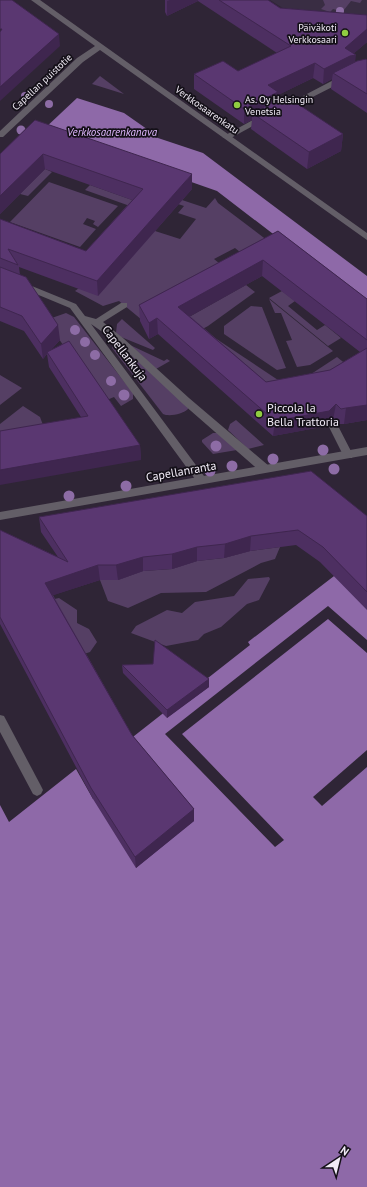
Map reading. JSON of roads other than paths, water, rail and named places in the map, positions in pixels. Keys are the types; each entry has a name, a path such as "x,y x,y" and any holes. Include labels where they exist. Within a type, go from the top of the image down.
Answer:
{"street":[{"name":"Verkkosaarenkatu","path":"35,0 367,237"},
{"name":"Capellan puistotie","path":"0,135 80,60 99,47"},
{"path":"226,136 366,68"},
{"name":"Capellankuja","path":"0,276 73,306 202,480"},
{"path":"97,322 124,305"},
{"path":"84,319 97,322 120,340 180,396 265,468"},
{"path":"333,425 348,455"},
{"name":"Capellanranta","path":"0,516 367,451"},
{"path":"0,720 36,790"}],"water":[{"name":"Verkkosaarenkanava","path":"77,98 124,113 154,134 152,136 203,153 367,276 367,306 217,191 43,130"},
{"path":"338,573 367,602 367,1187 0,1187 0,805 9,822 76,769 93,799 129,740 250,645 248,642"}],"place":[{"name":"Päiväkoti Verkkosaari","path":"345,33"},
{"name":"As. Oy Helsingin Venetsia","path":"237,105"},
{"name":"Piccola la Bella Trattoria","path":"259,414"}]}
